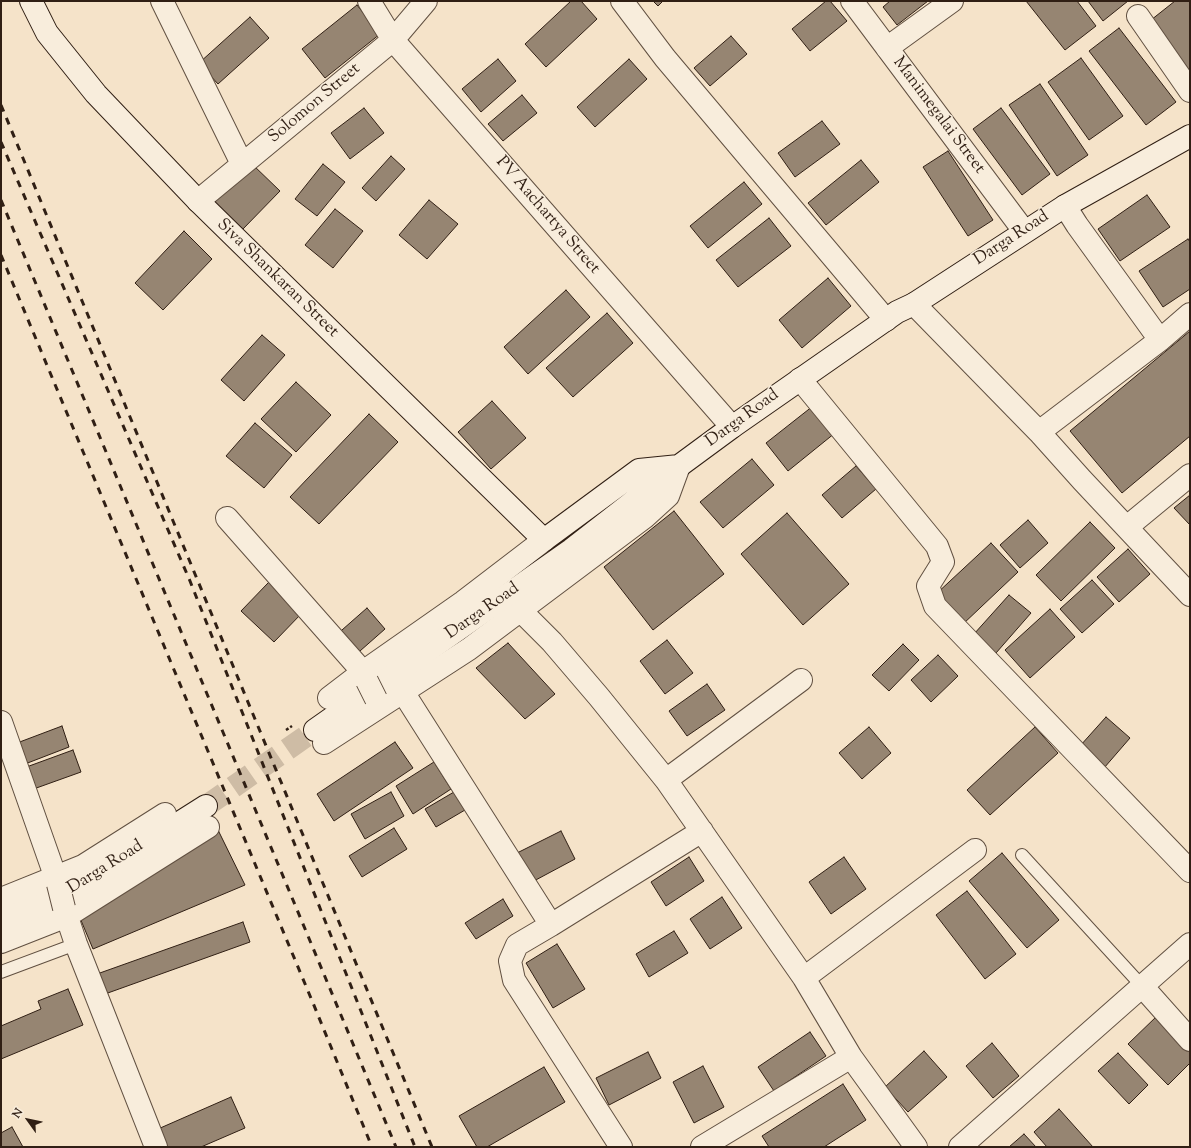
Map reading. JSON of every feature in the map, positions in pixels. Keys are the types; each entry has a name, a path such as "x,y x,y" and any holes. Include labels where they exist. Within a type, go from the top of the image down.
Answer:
{"street":[{"name":"Siva Shankaran Street","path":"31,1 48,32 96,94 198,201 544,540"},
{"path":"162,1 242,164"},
{"name":"PV Aachartya Street","path":"369,1 393,40 732,427"},
{"name":"Solomon Street","path":"198,201 393,40 426,1"},
{"path":"622,1 665,58 886,320"},
{"name":"Manimegalai Street","path":"852,1 1024,231"},
{"path":"887,48 952,1"},
{"path":"1138,16 1190,91"},
{"name":"Darga Road","path":"371,690 319,737 571,550 732,427 897,312 914,304 1024,231 1065,206 1190,136"},
{"path":"1065,206 1077,226 1160,340"},
{"path":"914,304 1039,432 1190,596"},
{"path":"1039,432 1160,340 1190,314"},
{"path":"800,379 936,546 943,562 928,586 935,606 1190,871"},
{"path":"329,698 371,690 402,692 469,649 645,516 668,496 679,466 639,470 463,602 371,690"},
{"path":"1127,527 1190,475"},
{"path":"227,518 371,690"},
{"path":"520,610 552,642 590,686 666,780 804,978 851,1057 916,1147"},
{"path":"666,780 801,680"},
{"path":"402,692 550,925"},
{"path":"1,722 57,881 65,912 76,944 156,1147"},
{"path":"1,899 57,881 165,814"},
{"name":"Darga Road","path":"1,920 45,904 207,817 65,912"},
{"path":"621,1147 514,980 510,961 517,946 702,831"},
{"path":"804,978 976,850"},
{"path":"1,942 65,912"},
{"path":"960,1147 1190,944"},
{"path":"1142,986 1190,1040"},
{"path":"702,1147 724,1141 851,1057"}],"lane":[{"path":"1022,855 1142,986"},
{"path":"1,972 76,944"}],"building":[{"path":"571,1 581,1 597,19 546,67 525,44"},
{"path":"653,1 663,1 658,6"},
{"path":"826,1 830,1 847,21 810,51 792,29"},
{"path":"890,1 928,1 897,25 883,7"},
{"path":"1026,1 1077,1 1096,26 1065,50"},
{"path":"1088,1 1128,1 1103,21"},
{"path":"1175,1 1190,1 1190,71 1151,20"},
{"path":"357,5 380,34 325,78 302,49"},
{"path":"250,17 269,38 218,84 199,63"},
{"path":"1119,28 1176,102 1146,125 1089,51"},
{"path":"731,36 747,54 710,86 694,68"},
{"path":"1081,58 1123,116 1089,140 1048,82"},
{"path":"498,59 516,81 481,112 462,89"},
{"path":"629,59 647,79 595,127 577,107"},
{"path":"1040,84 1088,155 1057,176 1009,105"},
{"path":"522,95 537,113 503,141 488,124"},
{"path":"364,108 384,133 350,159 331,133"},
{"path":"1001,108 1050,174 1022,195 973,129"},
{"path":"822,121 840,144 795,177 778,153"},
{"path":"948,151 993,220 968,236 923,167"},
{"path":"391,156 405,169 376,201 362,188"},
{"path":"861,160 879,182 826,225 808,203"},
{"path":"252,164 280,191 242,230 215,202"},
{"path":"323,164 345,182 317,216 295,199"},
{"path":"744,182 762,204 708,248 690,226"},
{"path":"1147,195 1170,227 1120,261 1098,229"},
{"path":"429,200 458,224 427,259 399,235"},
{"path":"335,209 363,231 333,268 305,245"},
{"path":"769,218 791,246 738,287 716,260"},
{"path":"184,231 212,259 163,310 135,283"},
{"path":"1188,239 1190,242 1190,289 1163,307 1139,271"},
{"path":"828,278 851,306 802,348 779,320"},
{"path":"566,290 590,317 528,374 504,347"},
{"path":"607,313 633,343 573,397 546,368"},
{"path":"1190,331 1190,436 1122,493 1070,431"},
{"path":"262,335 285,355 244,401 221,380"},
{"path":"296,382 331,415 296,452 261,419"},
{"path":"492,401 526,438 491,469 458,432"},
{"path":"813,406 835,433 788,471 766,443"},
{"path":"369,414 398,442 319,524 290,497"},
{"path":"255,423 292,455 264,488 226,456"},
{"path":"752,459 774,485 723,528 700,502"},
{"path":"856,466 876,489 842,518 822,495"},
{"path":"1190,495 1190,525 1174,508"},
{"path":"674,511 724,574 653,630 604,567"},
{"path":"787,513 849,584 803,625 741,554"},
{"path":"1028,520 1048,543 1020,568 1000,545"},
{"path":"1090,522 1115,548 1061,601 1036,575"},
{"path":"991,543 1018,572 962,625 935,595"},
{"path":"1128,549 1150,574 1119,602 1097,577"},
{"path":"1092,580 1114,604 1082,633 1060,609"},
{"path":"269,582 302,613 274,642 241,611"},
{"path":"1009,595 1031,613 996,653 974,634"},
{"path":"367,608 385,629 352,658 334,637"},
{"path":"1050,609 1075,637 1030,678 1005,650"},
{"path":"667,640 693,673 665,694 640,661"},
{"path":"508,643 555,694 525,719 476,668"},
{"path":"903,644 919,660 889,691 872,675"},
{"path":"938,655 958,676 931,702 911,680"},
{"path":"707,684 725,710 687,736 669,711"},
{"path":"1106,717 1130,738 1104,768 1080,746"},
{"path":"62,726 69,747 25,764 17,743"},
{"path":"869,727 891,753 862,779 839,753"},
{"path":"1035,727 1058,753 990,815 967,790"},
{"path":"395,742 413,768 334,821 317,794"},
{"path":"73,750 81,772 28,791 21,769"},
{"path":"434,762 451,789 413,814 396,786"},
{"path":"391,792 404,816 365,839 351,814"},
{"path":"454,792 465,810 436,827 425,809"},
{"path":"394,828 407,849 362,877 349,856"},
{"path":"561,831 575,859 532,882 517,853"},
{"path":"219,832 245,885 93,949 80,918"},
{"path":"1002,853 1059,920 1027,948 969,881"},
{"path":"689,857 704,881 666,906 651,882"},
{"path":"844,857 866,889 831,914 809,882"},
{"path":"967,891 1016,954 985,979 936,915"},
{"path":"722,897 742,928 710,949 690,919"},
{"path":"503,899 513,916 476,939 465,923"},
{"path":"243,922 250,942 105,994 97,974"},
{"path":"674,931 688,953 649,977 636,954"},
{"path":"557,944 585,989 553,1008 526,963"},
{"path":"68,989 83,1025 1,1059 1,1026 41,1009 38,1001"},
{"path":"1157,1016 1190,1051 1190,1063 1168,1085 1128,1044"},
{"path":"810,1032 826,1056 774,1091 758,1067"},
{"path":"992,1043 1019,1076 993,1098 966,1066"},
{"path":"924,1051 947,1077 908,1112 885,1087"},
{"path":"648,1052 661,1078 609,1105 596,1078"},
{"path":"1118,1053 1148,1085 1129,1104 1098,1071"},
{"path":"703,1066 724,1107 694,1123 673,1082"},
{"path":"544,1067 565,1102 487,1147 477,1147 459,1116"},
{"path":"843,1084 866,1120 824,1147 769,1147 762,1136"},
{"path":"231,1097 245,1128 201,1147 165,1147 158,1129"},
{"path":"1059,1109 1093,1147 1047,1147 1034,1132"},
{"path":"12,1127 23,1147 1,1147 1,1133"},
{"path":"1024,1134 1036,1147 1009,1147"}],"tunnel":[{"path":"206,806 315,730"}],"railway":[{"path":"1,105 432,1147"},
{"path":"1,142 190,581 415,1147"},
{"path":"1,200 396,1147"},
{"path":"1,255 372,1147"}]}
